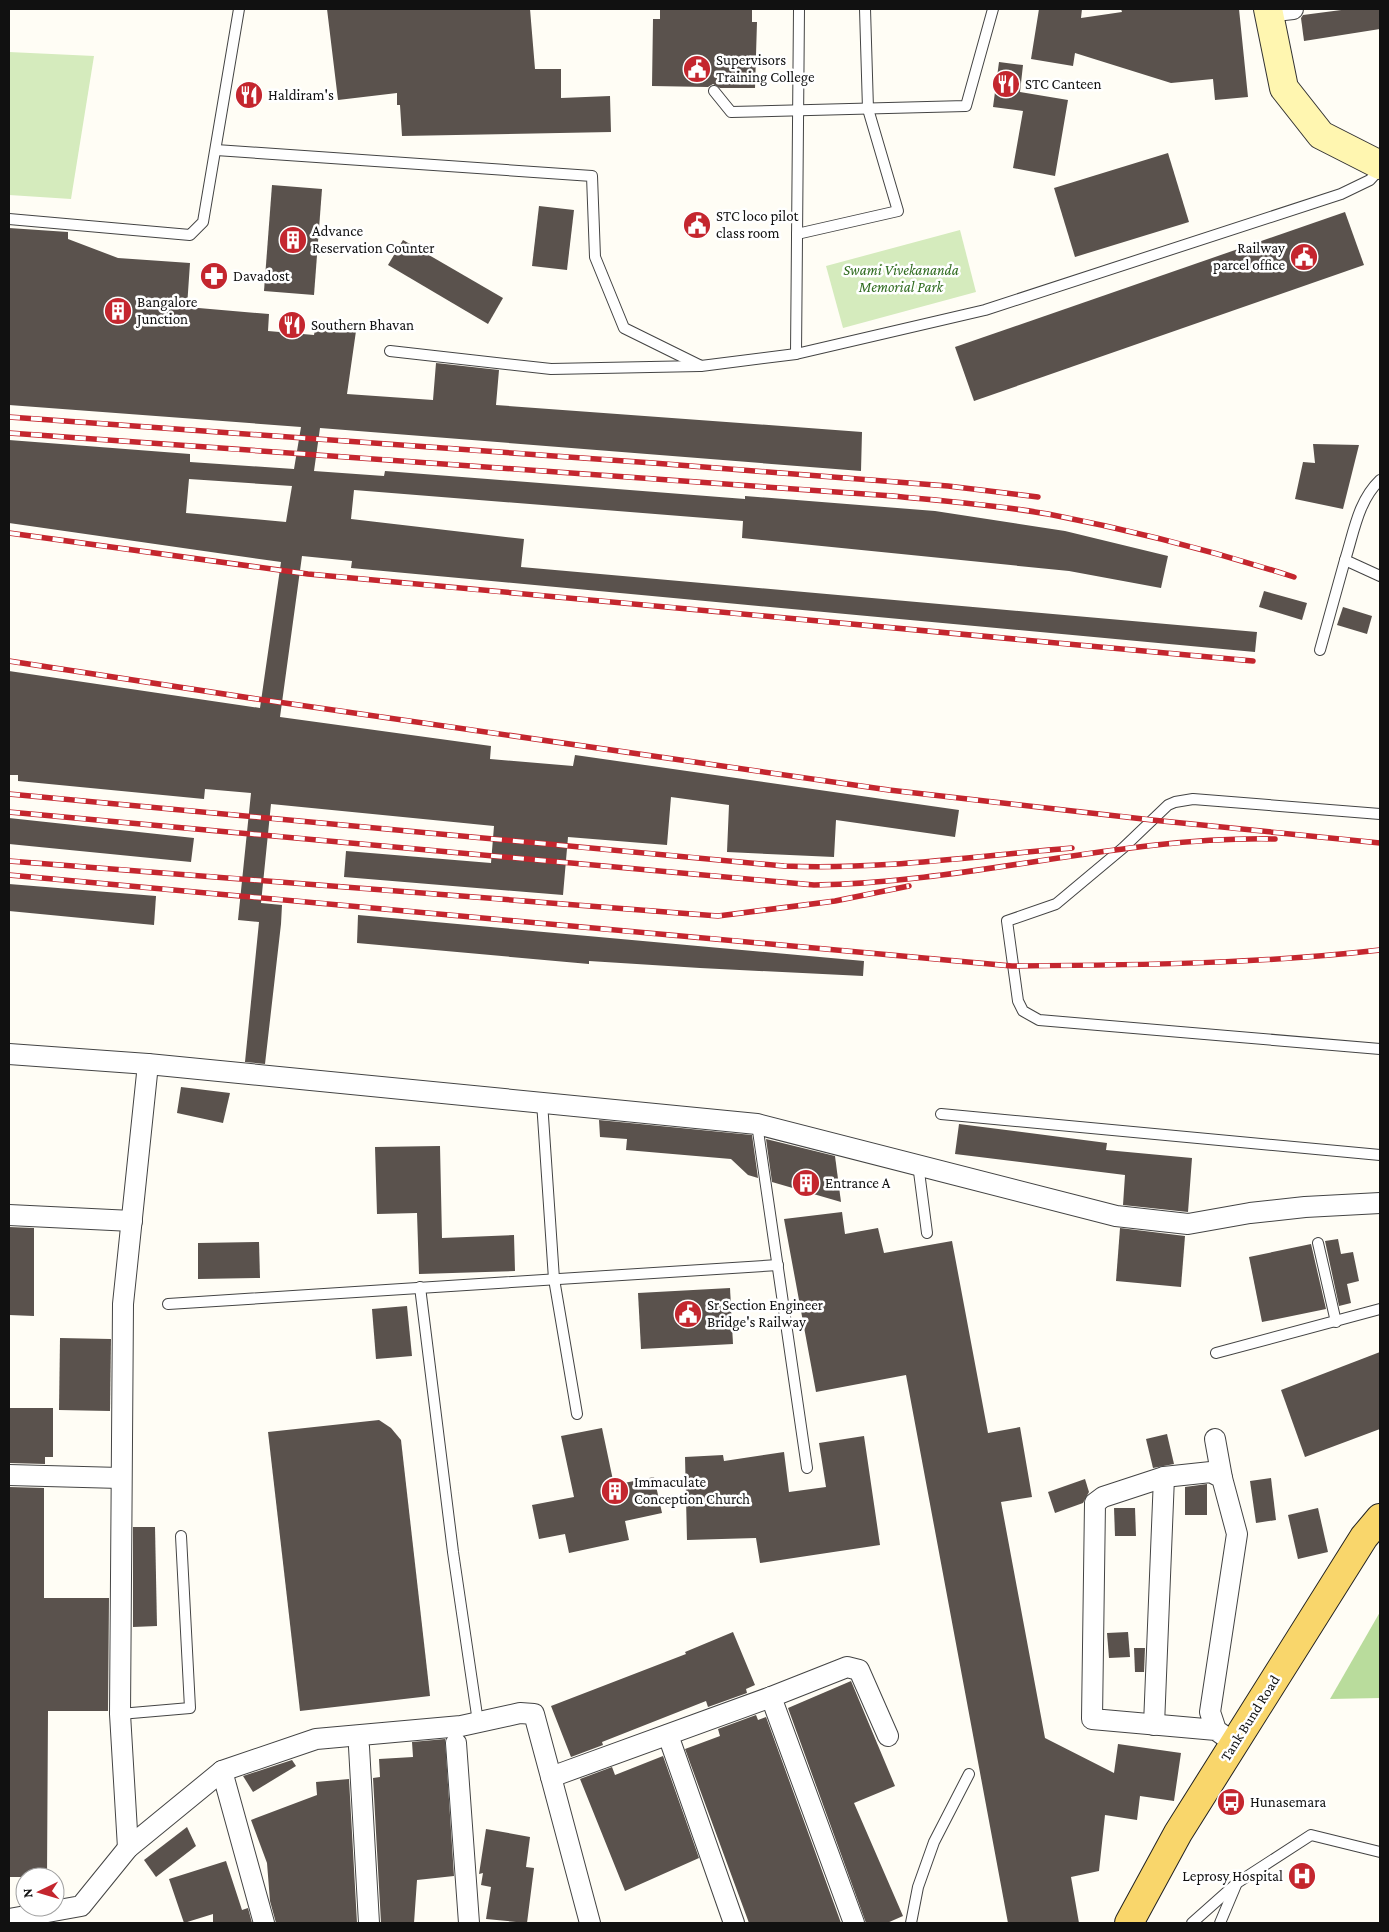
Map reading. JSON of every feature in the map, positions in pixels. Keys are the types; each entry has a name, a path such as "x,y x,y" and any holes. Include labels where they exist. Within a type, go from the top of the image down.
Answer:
{"main road":[{"path":"1276,10 1284,88 1321,135 1380,164"},
{"name":"Tank Bund Road","path":"1129,1923 1178,1833 1225,1737 1364,1537 1380,1518"},
{"name":"Tank Bund Road","path":"1146,1923 1158,1891 1187,1839 1372,1544 1380,1535"}],"street":[{"path":"9,1054 148,1064 757,1124 1116,1216 1188,1224 1223,1217 1305,1207 1380,1204"},
{"path":"128,1848 120,1714 120,1478 123,1304 148,1064"},
{"path":"9,1215 132,1221"},
{"path":"1215,1439 1222,1478 1237,1534 1210,1712 1225,1737"},
{"path":"1222,1478 1211,1472 1164,1477 1103,1496 1095,1503 1092,1719 1154,1724 1225,1737"},
{"path":"9,1475 120,1478"},
{"path":"1154,1724 1164,1477"},
{"path":"550,1777 771,1697 847,1667 860,1670 888,1736"},
{"path":"771,1697 854,1923"},
{"path":"9,1918 81,1906 128,1848 222,1771 316,1738 462,1726 520,1713 534,1714 590,1923"},
{"path":"668,1735 734,1923"},
{"path":"456,1743 469,1923"},
{"path":"359,1747 369,1923"},
{"path":"222,1771 264,1923"}],"lane":[{"path":"9,219 190,235 203,222 239,9"},
{"path":"796,354 799,9"},
{"path":"797,234 898,211 868,109 865,9"},
{"path":"714,91 731,112 966,106 993,9"},
{"path":"216,150 592,176 594,257 624,328 701,366"},
{"path":"390,351 550,370 701,366 796,354 985,310 1341,194 1370,180 1380,169"},
{"path":"1320,650 1361,508 1366,496 1380,480"},
{"path":"1345,560 1380,576"},
{"path":"1380,814 1193,799 1175,802 1163,809 1123,848 1056,904 1007,921 1018,1001 1023,1011 1039,1020 1380,1050"},
{"path":"542,1102 554,1278 577,1414"},
{"path":"942,1114 1380,1155"},
{"path":"757,1124 807,1468"},
{"path":"918,1164 927,1233"},
{"path":"1318,1243 1336,1322"},
{"path":"168,1304 778,1265"},
{"path":"420,1287 453,1552 478,1722"},
{"path":"1216,1354 1380,1309"},
{"path":"120,1714 190,1708 181,1536"},
{"path":"911,1923 918,1888 934,1842 969,1774"},
{"path":"1192,1923 1237,1882 1311,1835 1380,1852"},
{"path":"1220,1923 1237,1882"}],"green space":[{"path":"9,52 94,56 71,199 9,195"},
{"name":"Swami Vivekananda Memorial Park","path":"960,230 976,292 843,328 826,266"},
{"path":"1380,1612 1380,1698 1330,1699"}],"building":[{"path":"327,9 530,9 535,69 561,69 561,98 610,96 611,132 402,136 400,105 397,105 397,93 338,100"},
{"path":"660,9 752,9 752,22 757,22 755,88 720,88 713,84 708,87 652,86 653,19 660,19"},
{"path":"1039,9 1082,9 1081,18 1122,12 1121,9 1239,9 1248,97 1215,100 1213,79 1171,83 1075,53 1073,66 1031,59"},
{"path":"1349,9 1380,9 1380,29 1304,41 1301,18 1303,15"},
{"path":"999,62 1023,65 1020,92 1068,100 1055,176 1013,168 1023,111 993,107"},
{"path":"1168,153 1189,222 1075,257 1054,188"},
{"name":"Advance Reservation Counter","path":"272,185 322,189 314,295 264,291"},
{"path":"539,206 574,210 567,270 532,266"},
{"path":"1345,212 1364,265 974,401 955,347"},
{"path":"9,228 68,232 68,239 118,258 190,263 187,307 269,314 268,331 314,335 316,325 356,331 347,394 433,400 436,363 499,370 496,405 862,432 861,471 320,428 314,471 384,476 385,471 745,499 745,496 935,511 1065,531 1168,556 1161,588 1069,571 742,538 743,521 354,490 351,519 524,539 521,567 1257,632 1255,652 351,568 352,561 302,556 280,717 491,746 490,759 573,766 575,755 959,810 955,837 836,820 834,857 727,852 729,805 671,797 667,845 568,837 563,895 344,877 346,851 491,863 494,826 271,804 261,903 282,905 281,924 265,1064 245,1062 259,922 238,920 251,793 205,789 204,799 18,781 18,775 9,775 9,671 260,708 281,562 9,523 9,440 190,454 190,462 294,469 301,427 9,405","holes":["189,479 292,486 286,522 186,513"]},
{"path":"403,240 503,298 488,324 388,265"},
{"path":"1313,444 1359,445 1343,509 1295,499 1303,462 1315,463"},
{"path":"1264,591 1307,603 1302,620 1259,607"},
{"path":"1343,607 1372,616 1367,634 1337,625"},
{"path":"9,818 194,838 191,862 9,844"},
{"path":"9,884 156,896 154,925 9,911"},
{"path":"358,915 864,961 863,976 589,961 589,964 357,943"},
{"path":"181,1087 230,1093 223,1123 177,1113"},
{"path":"599,1120 752,1135 758,1178 748,1175 731,1159 626,1150 627,1139 600,1137"},
{"path":"959,1124 1107,1143 1106,1150 1192,1158 1188,1212 1123,1205 1125,1175 955,1154"},
{"path":"766,1139 835,1156 841,1202 772,1182"},
{"path":"440,1146 442,1238 514,1235 515,1271 419,1274 417,1213 377,1214 375,1147"},
{"path":"842,1212 845,1234 878,1228 884,1253 952,1241 988,1433 1020,1427 1032,1497 1001,1502 1045,1738 1114,1773 1118,1744 1181,1753 1174,1801 1140,1796 1137,1820 1105,1815 1099,1871 1071,1877 1079,1923 1008,1923 906,1375 816,1392 784,1219"},
{"path":"9,1227 34,1228 34,1316 9,1315"},
{"path":"1120,1228 1185,1236 1181,1287 1116,1281"},
{"path":"1338,1239 1341,1254 1353,1252 1359,1281 1347,1284 1351,1303 1339,1306 1325,1241"},
{"path":"259,1242 260,1278 198,1279 198,1243"},
{"path":"1311,1244 1326,1309 1262,1322 1249,1257"},
{"path":"730,1288 733,1344 641,1349 638,1293"},
{"path":"407,1306 412,1356 376,1359 372,1309"},
{"path":"60,1338 111,1339 110,1411 59,1410"},
{"path":"1380,1352 1380,1429 1305,1457 1281,1390"},
{"path":"9,1408 53,1408 53,1457 45,1457 45,1464 9,1463"},
{"path":"379,1420 391,1428 401,1440 430,1696 300,1711 268,1432"},
{"name":"Immaculate Conception Church","path":"602,1428 614,1485 654,1477 662,1513 625,1521 629,1540 569,1553 565,1534 539,1539 532,1505 574,1497 561,1436"},
{"path":"1167,1434 1174,1464 1153,1468 1146,1439"},
{"path":"864,1436 880,1545 760,1563 756,1538 687,1540 685,1457 723,1455 724,1461 784,1452 789,1492 826,1487 819,1443"},
{"path":"1271,1478 1276,1520 1256,1523 1250,1481"},
{"path":"1085,1479 1089,1492 1083,1503 1055,1513 1048,1492"},
{"path":"1207,1484 1207,1515 1185,1515 1185,1487"},
{"path":"9,1487 44,1488 44,1598 109,1598 108,1711 48,1711 47,1867 15,1867 15,1877 9,1877"},
{"path":"1114,1508 1135,1508 1136,1536 1115,1536"},
{"path":"1318,1508 1328,1552 1298,1559 1288,1515"},
{"path":"133,1527 155,1527 157,1626 133,1627"},
{"path":"733,1632 755,1685 746,1689 747,1693 708,1707 706,1701 602,1742 603,1745 571,1757 551,1706 686,1654 685,1652"},
{"path":"1128,1632 1130,1657 1109,1658 1107,1633"},
{"path":"1134,1648 1145,1648 1144,1672 1135,1672"},
{"path":"851,1681 895,1786 854,1803 903,1916 887,1923 866,1923 788,1708"},
{"path":"756,1715 758,1720 766,1717 841,1923 749,1923 685,1749 720,1736 718,1729"},
{"path":"445,1739 454,1876 417,1880 414,1923 381,1923 373,1778 380,1777 379,1759 413,1757 412,1742"},
{"path":"663,1756 699,1858 625,1891 580,1779 612,1767 615,1775"},
{"path":"292,1760 296,1766 253,1792 243,1776"},
{"path":"349,1779 357,1923 276,1923 270,1901 267,1863 251,1820 317,1795 316,1782"},
{"path":"187,1827 196,1846 156,1877 144,1860"},
{"path":"486,1829 530,1837 526,1867 534,1868 527,1923 486,1919 491,1887 481,1885 483,1873 479,1874"},
{"path":"226,1861 242,1910 248,1908 252,1923 213,1923 213,1914 184,1923 169,1879"}],"railway":[{"path":"9,417 653,463 948,486 1038,497"},
{"path":"9,433 893,496 990,506 1048,514 1141,534 1233,558 1294,577"},
{"path":"9,533 308,574 1253,661"},
{"path":"9,661 257,699 889,790 1152,820 1380,843"},
{"path":"9,794 784,866 821,867 893,864 1072,848"},
{"path":"9,812 814,885 930,877 1159,845 1217,840 1275,839"},
{"path":"9,861 718,916 835,901 909,886"},
{"path":"9,875 1012,966 1243,961 1380,950"}],"place":[{"name":"Supervisors Training College","path":"697,69"},
{"name":"STC Canteen","path":"1006,84"},
{"name":"Haldiram's","path":"249,95"},
{"name":"STC loco pilot class room","path":"697,225"},
{"name":"Advance Reservation Counter","path":"293,240"},
{"name":"Railway parcel office","path":"1304,257"},
{"name":"Davadost","path":"214,276"},
{"name":"Bangalore Junction","path":"118,311"},
{"name":"Southern Bhavan","path":"292,325"},
{"name":"Entrance A","path":"806,1183"},
{"name":"Sr Section Engineer Bridge's Railway","path":"688,1314"},
{"name":"Immaculate Conception Church","path":"615,1491"},
{"name":"Hunasemara","path":"1231,1802"},
{"name":"Leprosy Hospital","path":"1302,1876"}]}
